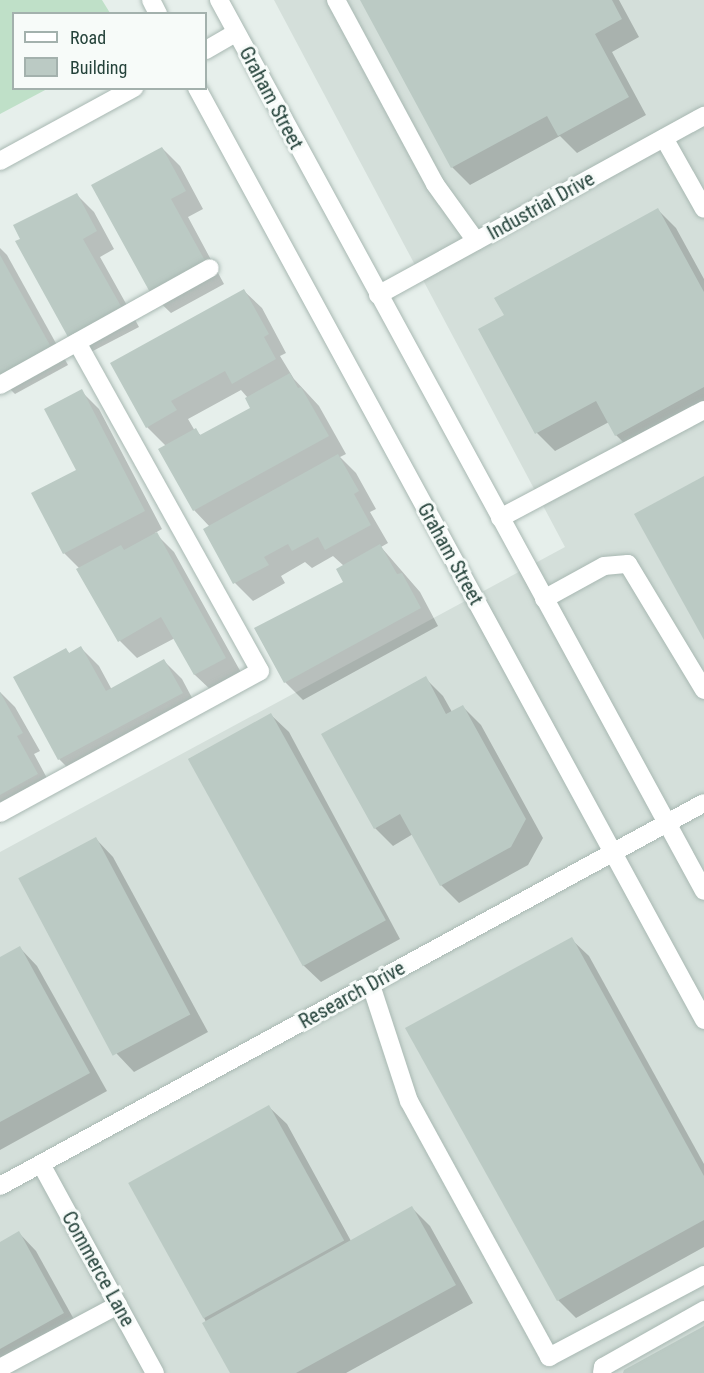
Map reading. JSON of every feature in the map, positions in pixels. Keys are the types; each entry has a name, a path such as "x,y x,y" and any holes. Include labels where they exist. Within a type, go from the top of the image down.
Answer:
{"street":[{"name":"Graham Street","path":"219,0 704,891"},
{"path":"336,0 435,184 476,241"},
{"path":"207,49 236,33"},
{"path":"0,161 130,90"},
{"name":"Graham Street","path":"198,90 704,1020"},
{"name":"Industrial Drive","path":"378,295 704,116"},
{"path":"664,138 704,209"},
{"path":"0,385 210,268"},
{"path":"0,813 260,671 77,342"},
{"path":"500,518 704,410"},
{"path":"544,599 604,566 628,564 704,690"},
{"name":"Research Drive","path":"0,1186 704,803"},
{"path":"371,985 409,1101 549,1357 704,1275"},
{"name":"Commerce Lane","path":"40,1164 155,1373"},
{"path":"0,1368 118,1305"},
{"path":"603,1373 603,1367 704,1310"}],"shaded area":[{"path":"274,0 704,0 704,1373 0,1373 0,852 565,547"}],"green space":[{"path":"0,0 102,0 109,12 12,12 12,90 45,90 0,114"}],"building":[{"path":"360,0 612,0 622,19 595,34 629,97 558,136 547,116 451,168"},
{"path":"162,147 186,191 171,199 208,266 152,296 91,185"},
{"path":"77,193 97,231 83,239 122,308 68,337 15,241 20,239 13,225"},
{"path":"658,208 704,292 704,387 615,436 596,401 535,434 478,329 504,315 494,298"},
{"path":"0,255 51,347 0,375"},
{"path":"244,289 269,334 264,337 276,359 232,384 225,371 171,401 177,410 146,428 110,363"},
{"path":"290,373 298,388 301,387 329,436 193,511 158,449 196,428 200,435 250,408 245,398"},
{"path":"82,389 145,511 63,554 31,493 76,470 44,409"},
{"path":"338,454 359,491 354,494 371,525 325,550 318,537 292,551 288,544 264,557 269,565 233,584 203,529"},
{"path":"704,476 704,640 634,514"},
{"path":"157,532 226,658 194,675 161,617 118,642 76,569 121,545 124,550"},
{"path":"380,544 397,574 402,573 421,608 284,683 254,628 343,582 336,569"},
{"path":"81,646 106,691 164,659 183,693 58,760 13,677 66,648 69,653"},
{"path":"426,676 446,714 463,705 526,819 511,847 440,886 400,814 374,829 321,734"},
{"path":"0,692 23,733 17,736 38,774 0,795"},
{"path":"271,713 386,920 303,966 188,759"},
{"path":"96,837 190,1014 113,1056 18,878"},
{"path":"572,937 704,1176 704,1220 557,1301 405,1028"},
{"path":"20,946 90,1073 0,1122 0,957"},
{"path":"269,1105 344,1241 203,1319 128,1183"},
{"path":"412,1206 456,1285 296,1373 230,1373 202,1323"},
{"path":"19,1231 64,1313 0,1349 0,1242"},
{"path":"704,1326 704,1373 623,1373 624,1370"}]}
